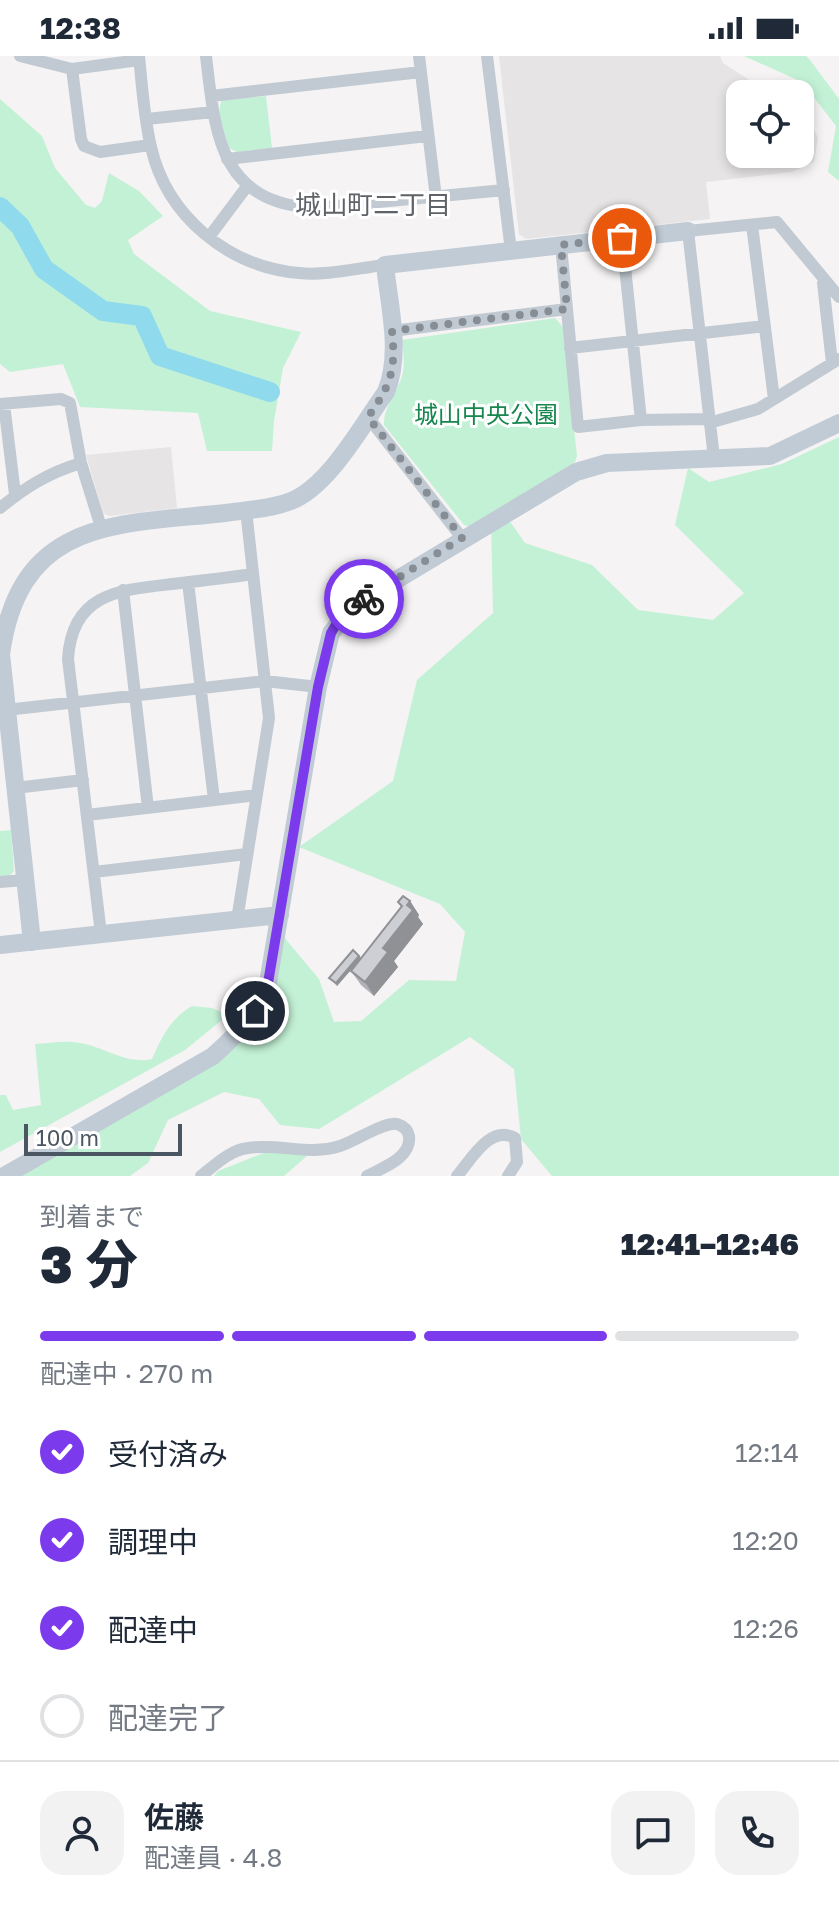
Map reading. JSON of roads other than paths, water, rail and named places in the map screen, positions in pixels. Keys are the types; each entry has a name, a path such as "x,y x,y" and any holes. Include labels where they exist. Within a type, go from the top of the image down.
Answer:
{"street":[{"path":"20,56 72,69 139,58 150,145 163,181 189,219 225,251 254,264 282,271 311,273 777,222 839,297"},
{"path":"206,56 220,145 248,185 273,201 303,208 504,190"},
{"path":"419,56 436,198"},
{"path":"487,56 511,251"},
{"path":"72,69 84,146 100,152 150,145"},
{"path":"211,96 421,72"},
{"path":"147,119 213,112"},
{"path":"227,159 427,136"},
{"path":"209,237 248,185"},
{"path":"752,225 774,399"},
{"path":"688,231 714,458"},
{"path":"622,238 641,420"},
{"path":"561,245 578,427 641,420 709,421 749,413 774,399 836,361 823,280"},
{"path":"32,942 4,713 1,654 13,601 35,568 48,556 78,536 101,527 278,505 304,493 331,468 386,392 391,378 394,352 385,265"},
{"path":"392,331 567,309"},
{"path":"570,348 765,326"},
{"path":"15,494 2,404 61,399 70,403 81,463 101,527"},
{"path":"368,417 462,538"},
{"path":"4,1176 213,1056 242,1030 255,1011 268,983 318,687 331,633 340,618 353,606 576,472 607,463 770,456 839,423"},
{"path":"0,508 15,494 51,473 81,463"},
{"path":"237,920 269,718 246,510"},
{"path":"101,934 68,659 74,629 93,604 123,590 253,574"},
{"path":"188,582 214,800"},
{"path":"123,590 148,808"},
{"path":"4,713 265,681 318,687"},
{"path":"15,788 83,780"},
{"path":"87,815 257,795"},
{"path":"94,872 247,854"},
{"path":"0,882 25,880"},
{"path":"0,945 280,915"},
{"path":"201,1176 225,1157 247,1147 320,1151 342,1146 389,1124 404,1128 409,1138 402,1155 367,1176"},
{"path":"457,1176 485,1143 495,1135 506,1133 515,1138 517,1162 508,1176"}],"waterway":[{"path":"0,207 20,226 44,269 103,311 142,316 160,356 270,392"}],"district":[{"name":"城山町二丁目","path":"373,205"}],"park label":[{"name":"城山中央公園","path":"486,415"}]}
